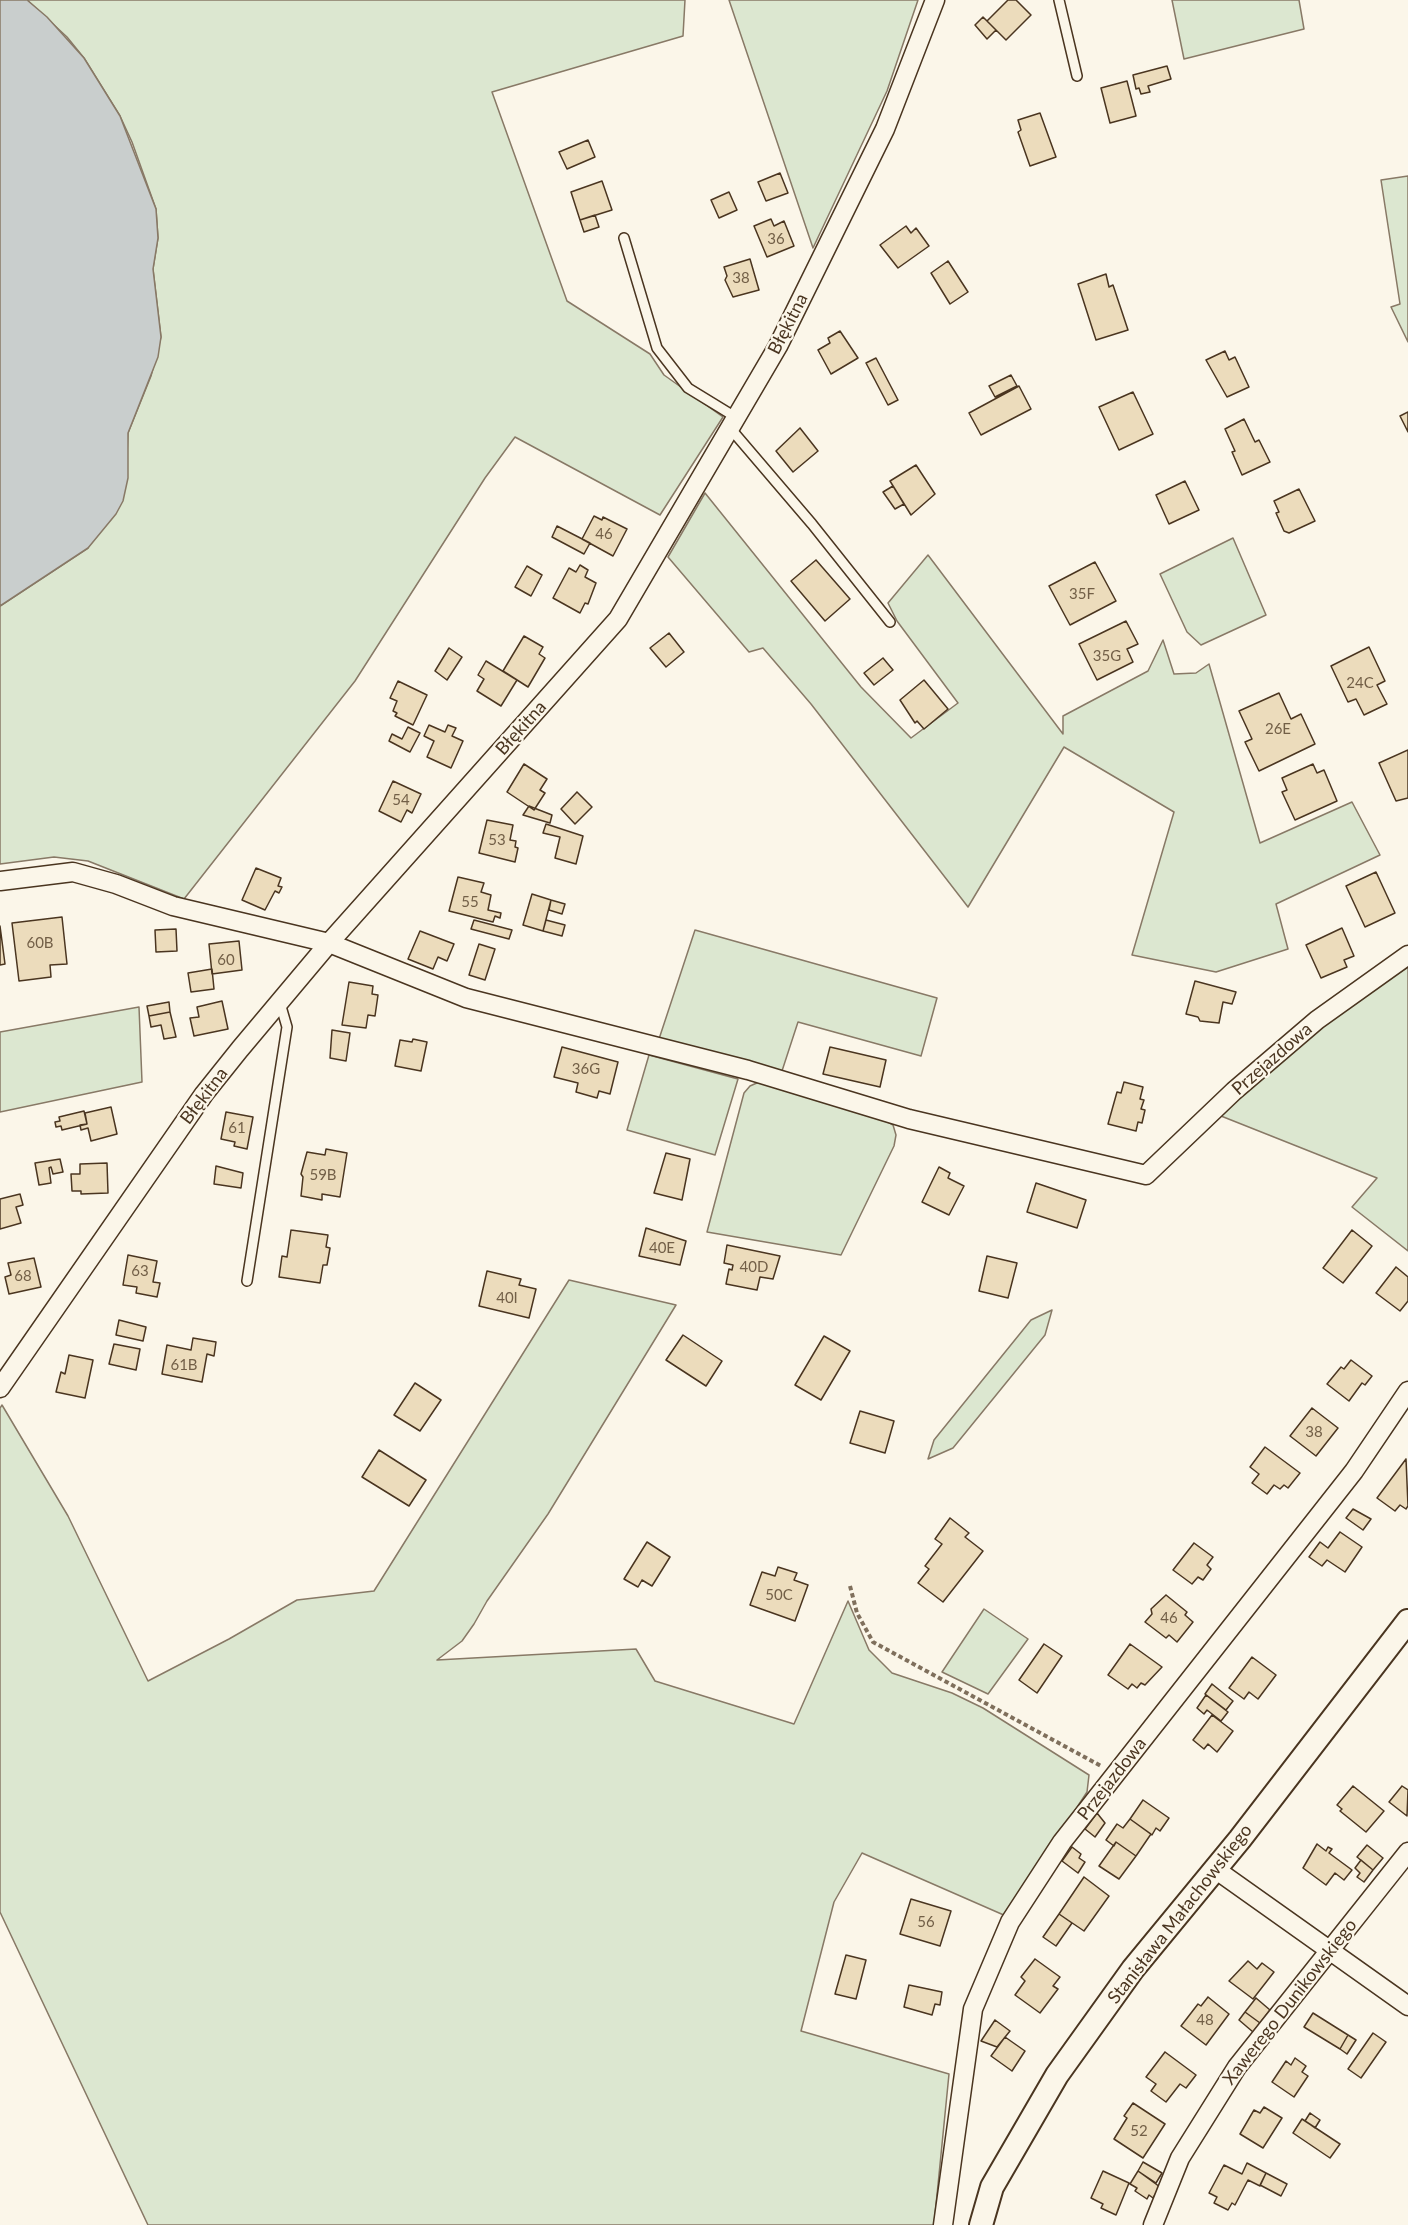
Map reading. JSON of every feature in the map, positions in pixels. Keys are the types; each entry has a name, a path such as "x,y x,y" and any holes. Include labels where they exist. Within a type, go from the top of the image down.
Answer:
{"street":[{"name":"Błękitna","path":"0,1388 204,1094 329,943 618,620 778,346 885,129 935,0"},
{"path":"0,881 74,873 116,884 173,906 329,943"},
{"name":"Przejazdowa","path":"329,943 466,998 748,1070 909,1119 1146,1175 1234,1091 1317,1020 1408,955"},
{"name":"Przejazdowa","path":"943,2225 973,2009 1010,1922 1062,1842 1354,1471 1408,1391"},
{"name":"Stanisława Małachowskiego","path":"981,2225 993,2187 1057,2075 1133,1970 1215,1869 1408,1621"},
{"name":"Xawerego Dunikowskiego","path":"1153,2225 1180,2158 1237,2067 1408,1852"},
{"path":"1215,1869 1408,2006"}],"lane":[{"path":"1059,0 1077,76"},
{"path":"624,238 657,348 688,388 733,423 890,622"},
{"path":"247,1281 287,1027 280,1003"}],"path":[{"path":"850,1587 857,1613 873,1642 1011,1719 1098,1763 1113,1776"}],"green space":[{"path":"27,0 685,0 683,36 492,92 567,301 650,354 664,375 723,417 660,515 515,437 485,478 355,681 184,899 88,861 54,857 0,864 0,606 88,548 127,454 128,433 151,376 161,337 153,269 158,238 156,209 132,142 120,116 84,58 67,37"},
{"path":"729,0 918,0 887,91 813,248"},
{"path":"1172,0 1299,0 1304,29 1184,59"},
{"path":"1408,176 1408,342 1391,307 1400,304 1381,180"},
{"path":"705,493 861,687 911,738 958,703 897,621 888,603 928,555 1063,734 1063,716 1148,671 1163,640 1174,674 1196,673 1209,664 1260,843 1352,802 1380,855 1276,904 1288,949 1216,972 1132,955 1174,812 1064,747 968,907 811,704 763,648 749,652 668,557"},
{"path":"1233,538 1266,615 1201,645 1187,632 1160,574"},
{"path":"695,930 937,998 921,1056 798,1022 781,1074 658,1042"},
{"path":"1408,967 1408,1251 1352,1207 1377,1178 1221,1116 1244,1090 1323,1021"},
{"path":"139,1007 142,1082 0,1112 0,1032"},
{"path":"649,1055 738,1079 715,1155 627,1130"},
{"path":"759,1082 872,1112 893,1125 896,1135 894,1146 841,1255 707,1232 744,1093 750,1086"},
{"path":"569,1280 676,1305 548,1514 487,1601 474,1624 462,1641 437,1660 636,1649 655,1681 794,1724 848,1601 869,1650 892,1673 952,1693 983,1708 1089,1775 1087,1792 1006,1916 862,1853 834,1902 801,2031 949,2074 934,2225 148,2225 0,1912 0,1408 2,1405 68,1516 148,1681 297,1600 374,1591"},
{"path":"1052,1310 1045,1335 953,1448 928,1459 934,1440 1031,1320"},
{"path":"984,1609 1028,1639 988,1694 942,1672"}],"shaded area":[{"path":"0,0 27,0 47,17 84,58 120,116 156,209 158,238 153,269 161,337 158,357 128,433 128,478 123,501 116,514 88,548 0,606"}],"building":[{"path":"1008,0 1016,0 1031,15 1006,40 987,21"},
{"path":"983,17 996,30 987,39 975,25"},
{"path":"1167,66 1171,79 1148,86 1150,92 1141,94 1139,88 1136,89 1133,75"},
{"path":"1127,81 1136,116 1110,123 1101,88"},
{"path":"1040,113 1056,157 1030,166 1018,132 1021,130 1018,120"},
{"path":"588,140 595,157 567,169 559,152"},
{"path":"780,173 788,193 766,201 758,182"},
{"path":"602,181 612,210 580,220 571,192"},
{"path":"729,192 737,210 719,218 711,200"},
{"path":"595,215 599,227 584,232 580,220"},
{"path":"771,219 774,226 784,221 794,246 767,257 754,226"},
{"path":"906,226 911,233 916,228 929,246 898,268 880,245"},
{"path":"750,259 759,290 733,297 725,280 727,276 724,267"},
{"path":"948,261 968,292 950,304 931,273"},
{"path":"1106,274 1109,287 1113,285 1128,330 1096,340 1078,284"},
{"path":"840,331 858,358 831,374 818,350 830,343 828,338"},
{"path":"1225,351 1229,360 1235,357 1249,387 1227,397 1206,360"},
{"path":"876,358 898,400 888,405 866,363"},
{"path":"1011,375 1017,386 995,397 989,386"},
{"path":"1019,386 1031,409 981,435 969,413"},
{"path":"1133,392 1153,434 1119,450 1099,407"},
{"path":"1408,412 1408,432 1400,416"},
{"path":"1244,419 1255,442 1259,440 1270,462 1242,475 1225,429"},
{"path":"800,428 818,451 793,472 776,451"},
{"path":"916,465 935,494 911,515 890,481"},
{"path":"1185,481 1199,510 1169,524 1156,495"},
{"path":"893,486 904,504 895,509 883,492"},
{"path":"1299,489 1315,521 1289,533 1284,531 1276,513 1279,512 1274,501"},
{"path":"594,516 602,520 603,517 627,529 613,556 582,539"},
{"path":"557,526 590,543 584,554 552,537"},
{"path":"816,560 850,599 825,621 791,581"},
{"path":"1095,562 1116,601 1070,625 1049,586"},
{"path":"580,565 588,570 585,577 596,583 588,604 585,603 580,613 553,598 569,568 576,572"},
{"path":"527,566 542,575 531,596 515,587"},
{"path":"1126,621 1138,644 1127,649 1133,662 1097,680 1079,644"},
{"path":"669,633 684,652 666,667 650,648"},
{"path":"524,636 543,647 539,654 545,658 528,687 503,671"},
{"path":"1369,647 1385,681 1377,685 1387,704 1364,715 1356,699 1348,702 1331,666"},
{"path":"449,648 462,657 447,680 435,671"},
{"path":"883,658 893,670 874,685 864,673"},
{"path":"486,661 517,680 501,706 477,691 484,679 478,675"},
{"path":"924,680 948,709 924,729 917,721 915,723 900,700"},
{"path":"398,681 427,695 413,725 395,716 397,713 393,711 397,701 390,698"},
{"path":"1279,693 1291,719 1301,714 1315,744 1259,771 1245,742 1252,739 1239,711"},
{"path":"429,725 445,732 448,725 456,728 452,736 463,741 451,768 427,757 434,741 424,736"},
{"path":"408,727 420,733 410,752 389,741 392,734 402,739"},
{"path":"1408,750 1408,798 1396,801 1379,763"},
{"path":"524,764 547,779 540,790 545,793 534,810 507,792"},
{"path":"1313,764 1317,773 1324,770 1337,801 1295,820 1282,792 1287,790 1282,778"},
{"path":"393,781 421,794 412,813 407,810 401,822 379,811"},
{"path":"577,792 592,807 575,824 561,809"},
{"path":"529,806 552,815 550,823 523,815"},
{"path":"487,820 513,825 510,840 516,841 515,847 518,848 515,862 479,853"},
{"path":"546,824 583,836 576,864 555,858 560,837 543,833"},
{"path":"256,868 281,878 278,886 282,887 279,893 275,891 265,910 242,900"},
{"path":"1376,872 1395,913 1365,927 1346,886"},
{"path":"458,877 484,883 481,892 491,895 488,910 501,913 500,918 495,916 493,922 449,911"},
{"path":"532,894 551,900 543,931 523,925"},
{"path":"551,900 565,904 562,914 549,910"},
{"path":"62,917 67,964 50,965 51,977 19,981 12,923"},
{"path":"474,920 512,930 509,939 471,929"},
{"path":"546,920 565,925 562,936 543,931"},
{"path":"0,926 5,964 0,965"},
{"path":"1342,928 1354,956 1344,960 1347,967 1321,978 1306,945"},
{"path":"176,929 177,951 156,952 155,930"},
{"path":"420,931 454,944 447,961 438,957 433,969 408,959"},
{"path":"239,941 242,970 212,974 209,944"},
{"path":"479,944 495,949 485,980 469,975"},
{"path":"212,969 214,989 191,992 188,973"},
{"path":"1195,981 1236,992 1232,1004 1223,1002 1219,1023 1200,1021 1198,1017 1186,1014"},
{"path":"349,982 373,986 372,994 378,995 375,1016 368,1015 366,1028 342,1025"},
{"path":"222,1001 228,1029 194,1036 190,1018 199,1017 197,1007"},
{"path":"169,1002 170,1012 149,1016 147,1006"},
{"path":"170,1012 176,1037 164,1039 161,1025 151,1027 149,1016"},
{"path":"332,1030 350,1033 346,1061 330,1058"},
{"path":"413,1039 427,1042 421,1071 395,1066 400,1040 412,1042"},
{"path":"562,1047 618,1062 610,1094 599,1091 597,1098 576,1092 578,1083 554,1077"},
{"path":"830,1047 886,1060 880,1087 823,1074"},
{"path":"1124,1082 1143,1087 1140,1099 1144,1100 1141,1109 1145,1110 1142,1123 1138,1122 1136,1131 1108,1124 1117,1092 1121,1093"},
{"path":"111,1107 117,1134 91,1141 88,1128 81,1130 80,1125 87,1124 85,1113"},
{"path":"84,1111 87,1124 62,1130 61,1126 56,1127 55,1122 60,1121 59,1117"},
{"path":"226,1112 253,1117 247,1149 234,1146 235,1142 221,1139"},
{"path":"326,1149 347,1153 340,1197 322,1194 322,1200 301,1196 303,1177 301,1174 307,1152 325,1155"},
{"path":"666,1153 690,1159 682,1200 654,1193"},
{"path":"60,1159 63,1172 53,1174 51,1167 49,1168 51,1183 39,1185 35,1163"},
{"path":"107,1163 108,1193 81,1194 81,1191 72,1191 71,1174 80,1174 80,1164"},
{"path":"216,1166 243,1173 241,1188 214,1184"},
{"path":"939,1167 950,1173 948,1178 964,1186 949,1215 922,1202"},
{"path":"1036,1183 1086,1200 1077,1228 1027,1212"},
{"path":"20,1194 23,1205 16,1207 21,1223 0,1229 0,1199"},
{"path":"646,1228 686,1241 680,1265 639,1256"},
{"path":"291,1230 328,1235 326,1247 330,1248 327,1265 323,1265 320,1283 279,1277 282,1256 287,1257"},
{"path":"1352,1230 1372,1246 1343,1283 1323,1268"},
{"path":"727,1245 780,1256 773,1279 760,1277 757,1290 726,1284 729,1269 732,1270 733,1265 724,1263"},
{"path":"128,1255 157,1261 153,1282 160,1283 157,1297 136,1293 137,1287 123,1285"},
{"path":"987,1256 1017,1263 1008,1298 979,1291"},
{"path":"34,1258 41,1287 9,1294 5,1277 11,1275 8,1263"},
{"path":"1396,1267 1408,1277 1408,1301 1400,1311 1376,1293"},
{"path":"487,1271 521,1279 519,1285 536,1289 529,1318 479,1306"},
{"path":"119,1320 146,1327 143,1341 116,1335"},
{"path":"683,1335 722,1361 706,1386 666,1360"},
{"path":"824,1336 850,1351 821,1400 795,1385"},
{"path":"193,1338 216,1342 214,1356 207,1354 202,1382 162,1374 167,1345 191,1350"},
{"path":"114,1344 140,1349 136,1370 109,1364"},
{"path":"69,1355 93,1360 85,1398 56,1392 61,1372 65,1374"},
{"path":"1351,1360 1372,1376 1365,1385 1362,1383 1349,1401 1327,1384 1341,1367 1344,1369"},
{"path":"415,1383 441,1400 420,1431 394,1415"},
{"path":"1312,1408 1338,1428 1316,1456 1290,1436"},
{"path":"860,1411 894,1421 885,1453 850,1443"},
{"path":"1265,1447 1300,1473 1288,1488 1284,1485 1280,1489 1274,1485 1267,1494 1252,1483 1259,1474 1250,1467"},
{"path":"379,1450 426,1480 409,1506 362,1477"},
{"path":"1406,1459 1408,1506 1406,1509 1400,1505 1395,1511 1377,1498"},
{"path":"1353,1509 1371,1519 1363,1530 1346,1518"},
{"path":"950,1518 969,1533 965,1537 983,1551 943,1602 918,1583 929,1569 925,1566 942,1544 935,1539"},
{"path":"1340,1532 1362,1547 1345,1572 1327,1560 1322,1566 1309,1557 1320,1542 1328,1548"},
{"path":"647,1542 670,1557 652,1586 642,1580 638,1587 624,1579"},
{"path":"1194,1543 1213,1557 1207,1565 1211,1569 1203,1580 1198,1577 1192,1584 1173,1570"},
{"path":"778,1567 797,1573 794,1580 808,1585 795,1621 750,1605 762,1572 775,1576"},
{"path":"1166,1595 1187,1612 1185,1615 1193,1622 1177,1642 1169,1635 1166,1638 1145,1622 1152,1614 1151,1609"},
{"path":"1044,1644 1062,1656 1037,1693 1019,1680"},
{"path":"1130,1644 1162,1667 1145,1685 1141,1683 1137,1688 1132,1684 1128,1689 1108,1675"},
{"path":"1252,1657 1276,1675 1258,1699 1249,1692 1244,1699 1229,1688"},
{"path":"1212,1684 1233,1701 1226,1710 1205,1694"},
{"path":"1206,1695 1228,1712 1221,1721 1207,1710 1204,1714 1197,1708"},
{"path":"1212,1715 1233,1731 1217,1752 1208,1744 1204,1749 1193,1740"},
{"path":"1353,1786 1384,1811 1366,1832 1340,1811 1342,1809 1337,1805"},
{"path":"1402,1786 1408,1790 1407,1816 1389,1802"},
{"path":"1143,1800 1169,1818 1160,1831 1156,1828 1152,1835 1130,1819"},
{"path":"1097,1813 1105,1823 1095,1837 1085,1829"},
{"path":"1130,1819 1151,1834 1136,1856 1116,1842 1114,1846 1106,1840 1117,1824 1123,1828"},
{"path":"1116,1842 1136,1856 1119,1879 1099,1866"},
{"path":"1317,1844 1326,1851 1328,1847 1332,1849 1329,1853 1352,1870 1344,1880 1335,1873 1326,1885 1303,1868"},
{"path":"1367,1845 1383,1858 1373,1870 1357,1857"},
{"path":"1072,1847 1081,1854 1079,1858 1085,1862 1078,1873 1062,1861"},
{"path":"1361,1860 1373,1870 1364,1882 1357,1877 1360,1873 1355,1868"},
{"path":"1084,1877 1109,1896 1084,1931 1059,1914"},
{"path":"911,1899 951,1911 940,1946 900,1934"},
{"path":"1059,1914 1072,1923 1056,1946 1043,1937"},
{"path":"846,1955 866,1960 856,1999 835,1994"},
{"path":"1035,1959 1060,1977 1053,1986 1058,1989 1040,2013 1015,1995 1025,1981 1021,1977"},
{"path":"1248,1961 1257,1969 1262,1963 1274,1972 1253,1999 1229,1981"},
{"path":"909,1985 942,1992 940,2005 935,2004 932,2015 904,2007"},
{"path":"1208,1997 1229,2014 1206,2045 1181,2026 1198,2004 1201,2006"},
{"path":"1256,1998 1270,2010 1260,2023 1245,2012"},
{"path":"1245,2012 1260,2023 1253,2032 1239,2020"},
{"path":"1313,2013 1348,2035 1340,2049 1304,2027"},
{"path":"995,2020 1010,2031 997,2047 981,2041"},
{"path":"1373,2033 1386,2042 1361,2078 1348,2069"},
{"path":"1348,2035 1356,2040 1347,2054 1340,2049"},
{"path":"1005,2037 1025,2051 1012,2071 991,2056"},
{"path":"1165,2052 1196,2075 1186,2088 1180,2084 1166,2102 1151,2091 1156,2084 1146,2077"},
{"path":"1295,2058 1306,2066 1302,2072 1308,2076 1294,2097 1272,2082 1286,2061 1291,2065"},
{"path":"1133,2103 1165,2124 1143,2158 1114,2139 1127,2118 1124,2116"},
{"path":"1264,2107 1282,2118 1263,2148 1240,2134 1254,2110 1260,2113"},
{"path":"1310,2113 1320,2120 1315,2128 1305,2121"},
{"path":"1302,2119 1340,2144 1330,2158 1293,2133"},
{"path":"1143,2162 1162,2173 1156,2183 1138,2171"},
{"path":"1247,2163 1266,2173 1260,2186 1248,2180 1235,2205 1232,2203 1228,2210 1214,2203 1217,2197 1209,2193 1224,2165 1242,2174"},
{"path":"1103,2171 1129,2183 1116,2215 1101,2208 1103,2204 1091,2198"},
{"path":"1138,2171 1160,2187 1153,2198 1149,2195 1147,2199 1135,2191 1137,2188 1130,2184"},
{"path":"1266,2173 1287,2184 1281,2196 1260,2185"}]}
